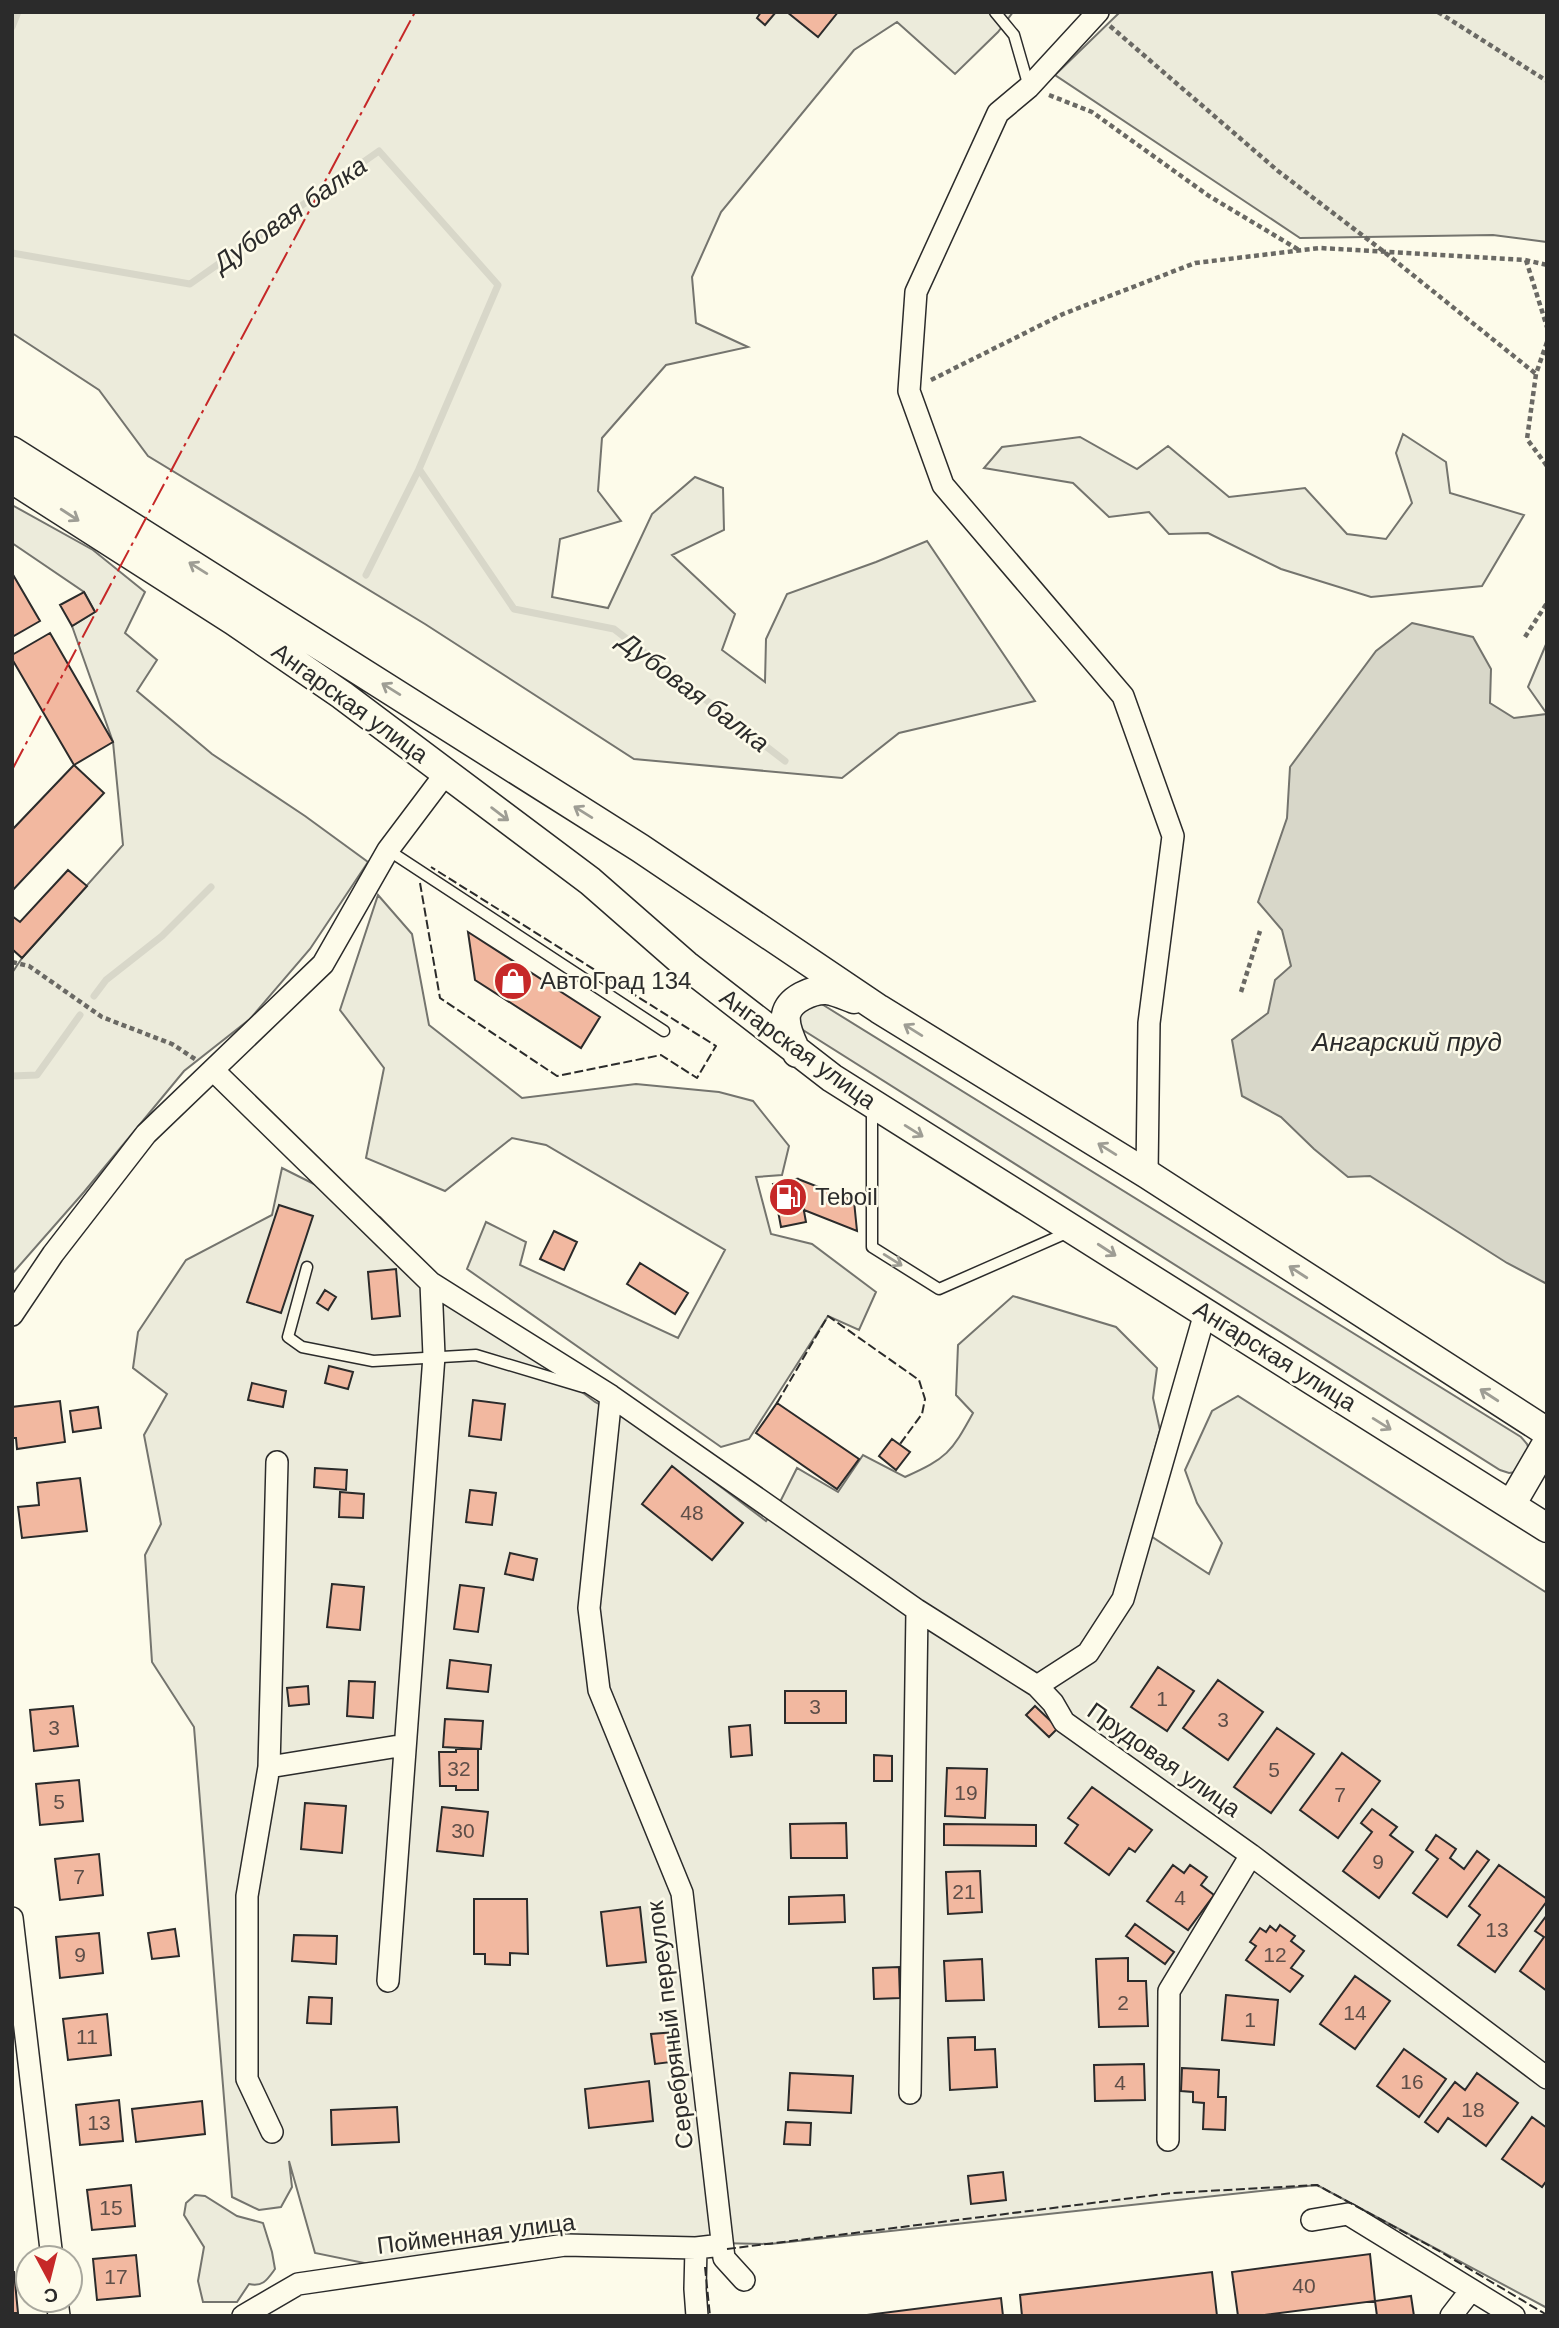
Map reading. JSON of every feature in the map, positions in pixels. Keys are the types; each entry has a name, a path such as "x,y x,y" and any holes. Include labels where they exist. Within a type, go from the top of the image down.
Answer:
{"main road":[{"name":"Ангарская улица","path":"12,451 640,848 879,1009 1147,1174 1547,1432"},
{"name":"Ангарская улица","path":"12,478 234,621 342,695 590,881 686,965 797,1053 872,1105 1074,1229 1547,1528"},
{"path":"797,1053 787,1030 786,1015 790,1005 799,999 817,990 829,990 879,1009"},
{"path":"1511,1505 1547,1443"}],"street":[{"path":"1097,13 1029,87 998,113 916,292 909,391 943,485 1124,696 1173,836 1149,1023 1147,1174"},
{"path":"12,1315 53,1254 146,1134 323,964 388,850 446,773"},
{"name":"Прудовая улица","path":"214,1071 431,1283 611,1396 917,1610 1037,1686 1053,1703 1064,1722 1251,1855 1547,2078"},
{"path":"387,1981 434,1356 431,1283"},
{"path":"1037,1686 1088,1653 1123,1599 1205,1313"},
{"name":"Серебряный переулок","path":"611,1396 589,1608 599,1690 682,1893 722,2245"},
{"path":"272,2132 247,2079 247,1896 269,1767 277,1462"},
{"path":"910,2093 917,1610"},
{"path":"269,1767 405,1745"},
{"path":"1168,2140 1169,1991 1251,1855"},
{"path":"12,1918 50,2244"},
{"path":"1312,2220 1348,2214 1514,2316"},
{"name":"Пойменная улица","path":"243,2316 298,2284 565,2245 696,2248 722,2245"},
{"path":"722,2245 724,2258 744,2280"},
{"path":"696,2248 697,2316"},
{"path":"1451,2316 1471,2290"}],"lane":[{"path":"995,12 1014,35 1029,87"},
{"path":"388,850 664,1031"},
{"path":"872,1105 872,1247 939,1289 1074,1229"},
{"path":"307,1266 288,1337 302,1347 373,1361 476,1355 611,1396"}],"path":[{"path":"1438,12 1547,81"},
{"path":"1097,13 1278,171 1536,374"},
{"path":"1029,87 1092,112 1209,196 1299,250"},
{"path":"909,391 1063,314 1195,263 1320,248 1525,260 1547,265"},
{"path":"1525,260 1547,327"},
{"path":"1547,342 1536,374 1527,439 1547,466"},
{"path":"1525,637 1547,603"},
{"path":"1241,992 1260,932"},
{"path":"12,962 29,966 102,1017 172,1044 214,1071"}],"shaded area":[{"path":"12,12 1013,12 998,32 955,74 897,22 854,50 721,212 692,277 696,323 748,347 666,365 602,438 598,491 621,521 560,539 552,597 608,608 652,514 695,477 723,488 724,530 672,555 735,614 722,650 765,682 766,639 787,594 927,541 1035,701 899,733 842,778 634,759 425,624 148,456 99,390 12,333"},
{"path":"1120,12 1547,12 1547,242 1493,235 1300,238 1055,75"},
{"path":"1403,434 1446,462 1450,493 1524,515 1482,586 1371,597 1281,569 1208,533 1169,534 1149,512 1109,517 1073,483 984,468 1002,447 1080,437 1137,469 1168,446 1229,497 1305,488 1347,534 1386,539 1412,503 1396,453"},
{"path":"12,505 93,550 145,592 125,633 157,660 137,691 212,754 368,862 310,949 250,1019 184,1071 12,1274 12,973 22,958 123,845 113,742 72,626 95,612 84,592 12,543"},
{"path":"1547,642 1547,714 1528,687"},
{"path":"378,895 412,934 429,1025 522,1098 636,1084 719,1092 753,1101 789,1146 782,1175 756,1177 771,1234 812,1244 876,1292 859,1330 828,1316 749,1439 721,1447 467,1269 486,1222 526,1242 520,1265 678,1338 725,1250 546,1145 512,1138 445,1191 366,1158 384,1068 340,1010"},
{"path":"820,1003 1521,1437 1530,1453 1516,1472 1500,1470 803,1030 797,1023 799,1008"},
{"path":"282,1168 380,1217 431,1270 477,1312 595,1402 639,1425 766,1521 780,1502 797,1468 838,1492 863,1455 905,1477 930,1465 946,1453 973,1413 956,1395 958,1345 1013,1296 1116,1327 1157,1368 1153,1398 1160,1430 1134,1525 1209,1574 1222,1543 1197,1503 1185,1470 1212,1411 1238,1396 1547,1593 1547,2308 1317,2185 770,2244 529,2239 369,2264 315,2253 289,2161 292,2187 281,2207 259,2210 232,2197 194,1727 152,1662 145,1555 161,1524 144,1435 167,1394 133,1368 138,1332 186,1260 272,1215"},
{"path":"195,2195 205,2196 237,2216 263,2223 275,2269 261,2283 249,2284 237,2302 203,2302 198,2281 204,2247 184,2215 186,2203"}],"water":[{"name":"Ангарский пруд","path":"1412,623 1473,637 1491,669 1490,703 1514,718 1547,714 1547,1284 1507,1263 1370,1176 1348,1177 1281,1117 1242,1096 1232,1040 1268,1013 1275,980 1291,966 1282,930 1258,902 1287,818 1290,767 1376,651"}],"building":[{"path":"761,12 776,12 765,25 757,18"},
{"path":"787,12 838,12 818,37"},
{"path":"12,573 40,621 12,637"},
{"path":"84,592 95,612 72,626 60,605"},
{"path":"50,633 113,742 74,765 12,659 12,655"},
{"path":"74,765 104,793 12,891 12,830"},
{"path":"68,870 87,886 22,958 12,949 12,916 20,922"},
{"path":"468,932 600,1017 581,1048 475,980"},
{"name":"Teboil","path":"798,1179 806,1222 781,1227 773,1184"},
{"path":"798,1179 854,1201 857,1231 804,1210"},
{"path":"279,1205 313,1216 281,1313 247,1302"},
{"path":"554,1231 577,1242 564,1270 540,1259"},
{"path":"640,1263 688,1293 675,1314 627,1284"},
{"path":"396,1269 400,1316 372,1319 368,1272"},
{"path":"325,1290 336,1297 328,1310 317,1303"},
{"path":"329,1366 353,1372 348,1389 325,1383"},
{"path":"252,1383 286,1391 283,1407 248,1400"},
{"path":"473,1400 505,1404 501,1440 469,1436"},
{"path":"60,1401 65,1442 17,1449 16,1438 12,1438 12,1407"},
{"path":"777,1403 859,1459 837,1489 756,1433"},
{"path":"98,1407 101,1428 73,1432 70,1411"},
{"path":"892,1439 910,1452 896,1470 879,1456"},
{"path":"672,1466 743,1523 712,1560 642,1504"},
{"path":"315,1468 347,1470 346,1490 314,1487"},
{"path":"80,1478 87,1531 22,1538 18,1507 39,1505 37,1483"},
{"path":"470,1490 496,1493 492,1525 466,1522"},
{"path":"340,1492 364,1494 363,1518 339,1517"},
{"path":"510,1553 537,1559 533,1580 505,1574"},
{"path":"332,1584 364,1587 360,1630 327,1627"},
{"path":"460,1585 484,1588 478,1632 454,1629"},
{"path":"450,1660 491,1665 488,1692 447,1688"},
{"path":"1158,1667 1194,1691 1167,1731 1131,1707"},
{"path":"1218,1680 1263,1712 1228,1760 1183,1728"},
{"path":"349,1681 375,1682 373,1718 347,1716"},
{"path":"308,1686 309,1704 289,1706 287,1688"},
{"path":"785,1691 846,1691 846,1723 785,1723"},
{"path":"73,1706 78,1746 34,1751 30,1710"},
{"path":"1035,1706 1058,1728 1049,1737 1026,1715"},
{"path":"445,1719 483,1721 481,1749 443,1747"},
{"path":"750,1725 752,1755 731,1757 729,1727"},
{"path":"1277,1728 1314,1754 1271,1813 1234,1787"},
{"path":"456,1749 478,1749 478,1790 456,1790 456,1786 440,1786 439,1752 456,1752"},
{"path":"1342,1753 1380,1781 1338,1838 1300,1810"},
{"path":"874,1755 892,1756 892,1781 874,1781"},
{"path":"947,1768 987,1769 985,1818 945,1816"},
{"path":"79,1780 83,1821 40,1825 36,1784"},
{"path":"1092,1787 1152,1830 1135,1852 1129,1848 1109,1875 1065,1843 1078,1825 1068,1818"},
{"path":"305,1803 346,1806 342,1853 301,1849"},
{"path":"442,1807 488,1812 483,1856 437,1851"},
{"path":"1372,1809 1397,1827 1390,1835 1413,1852 1379,1898 1343,1871 1372,1832 1361,1823"},
{"path":"846,1823 847,1858 791,1858 790,1824"},
{"path":"944,1824 1036,1825 1036,1846 944,1845"},
{"path":"1436,1835 1456,1849 1450,1858 1464,1869 1477,1851 1489,1860 1447,1917 1413,1893 1438,1859 1426,1850"},
{"path":"99,1854 103,1895 60,1900 55,1859"},
{"path":"1173,1865 1184,1873 1190,1865 1207,1877 1201,1885 1214,1895 1188,1930 1147,1901"},
{"path":"1499,1865 1547,1901 1495,1972 1458,1945 1480,1915 1469,1906"},
{"path":"980,1871 982,1912 948,1914 946,1872"},
{"path":"844,1895 845,1922 789,1924 789,1897"},
{"path":"474,1899 527,1899 528,1954 510,1953 510,1965 485,1964 485,1954 474,1954"},
{"path":"640,1907 646,1962 607,1966 601,1912"},
{"path":"1547,1915 1547,1991 1520,1971 1544,1937 1535,1931"},
{"path":"1135,1924 1174,1952 1165,1964 1126,1936"},
{"path":"1280,1925 1295,1936 1291,1941 1304,1951 1291,1968 1303,1976 1290,1992 1246,1960 1256,1946 1250,1942 1260,1928 1266,1932 1270,1926 1276,1931"},
{"path":"175,1929 179,1956 152,1959 148,1933"},
{"path":"99,1933 103,1973 60,1978 56,1937"},
{"path":"294,1935 337,1936 336,1964 292,1961"},
{"path":"1128,1958 1128,1981 1146,1981 1148,2026 1099,2027 1096,1959"},
{"path":"982,1959 984,2000 946,2001 944,1961"},
{"path":"899,1967 900,1998 874,1999 873,1968"},
{"path":"1355,1976 1390,2001 1355,2049 1320,2024"},
{"path":"1226,1995 1278,2000 1274,2045 1222,2040"},
{"path":"309,1997 332,1998 331,2024 307,2023"},
{"path":"107,2014 111,2055 68,2060 63,2019"},
{"path":"676,2032 679,2061 655,2064 651,2034"},
{"path":"975,2037 975,2050 995,2049 997,2087 950,2090 948,2038"},
{"path":"1404,2049 1446,2079 1419,2117 1377,2086"},
{"path":"1144,2064 1145,2100 1095,2101 1094,2065"},
{"path":"1182,2068 1219,2070 1218,2097 1226,2097 1225,2130 1203,2129 1204,2103 1193,2102 1193,2092 1181,2091"},
{"path":"790,2073 853,2076 851,2113 788,2110"},
{"path":"1477,2073 1518,2103 1486,2146 1448,2118 1438,2132 1425,2122 1455,2082 1465,2090"},
{"path":"649,2081 653,2121 589,2128 585,2089"},
{"path":"119,2100 123,2141 80,2145 76,2105"},
{"path":"202,2101 205,2134 136,2142 132,2109"},
{"path":"397,2107 399,2142 332,2145 331,2110"},
{"path":"1532,2117 1547,2128 1547,2180 1542,2187 1502,2159"},
{"path":"786,2122 811,2123 810,2145 784,2144"},
{"path":"1003,2172 1006,2200 971,2204 968,2176"},
{"path":"131,2185 135,2226 92,2230 87,2190"},
{"path":"1370,2254 1375,2301 1238,2316 1232,2272"},
{"path":"136,2255 140,2296 97,2300 93,2259"},
{"path":"12,2272 14,2272 14,2313"},
{"path":"1212,2272 1217,2316 1022,2316 1020,2295"},
{"path":"1411,2296 1414,2316 1377,2316 1375,2301"},
{"path":"1001,2298 1003,2316 859,2316"}],"waterway":[{"name":"Дубовая балка","path":"12,27 18,12"},
{"name":"Дубовая балка","path":"12,253 190,284 379,151 498,285 419,469 514,609 614,629 785,761"},
{"path":"366,575 419,469"},
{"path":"94,996 106,980 162,936 211,887"},
{"path":"12,1076 37,1075 80,1015"}],"fence":[{"path":"420,883 440,998 557,1076 661,1055 697,1078 716,1046 431,867"},
{"path":"777,1403 828,1316 919,1380 925,1399 922,1414 900,1444"},
{"path":"727,2249 1172,2193 1317,2185 1441,2252 1547,2315"},
{"path":"705,2267 710,2316"}],"power":[{"path":"12,770 415,12"}],"place":[{"name":"АвтоГрад 134","path":"513,981"},
{"name":"Teboil","path":"788,1197"}]}
